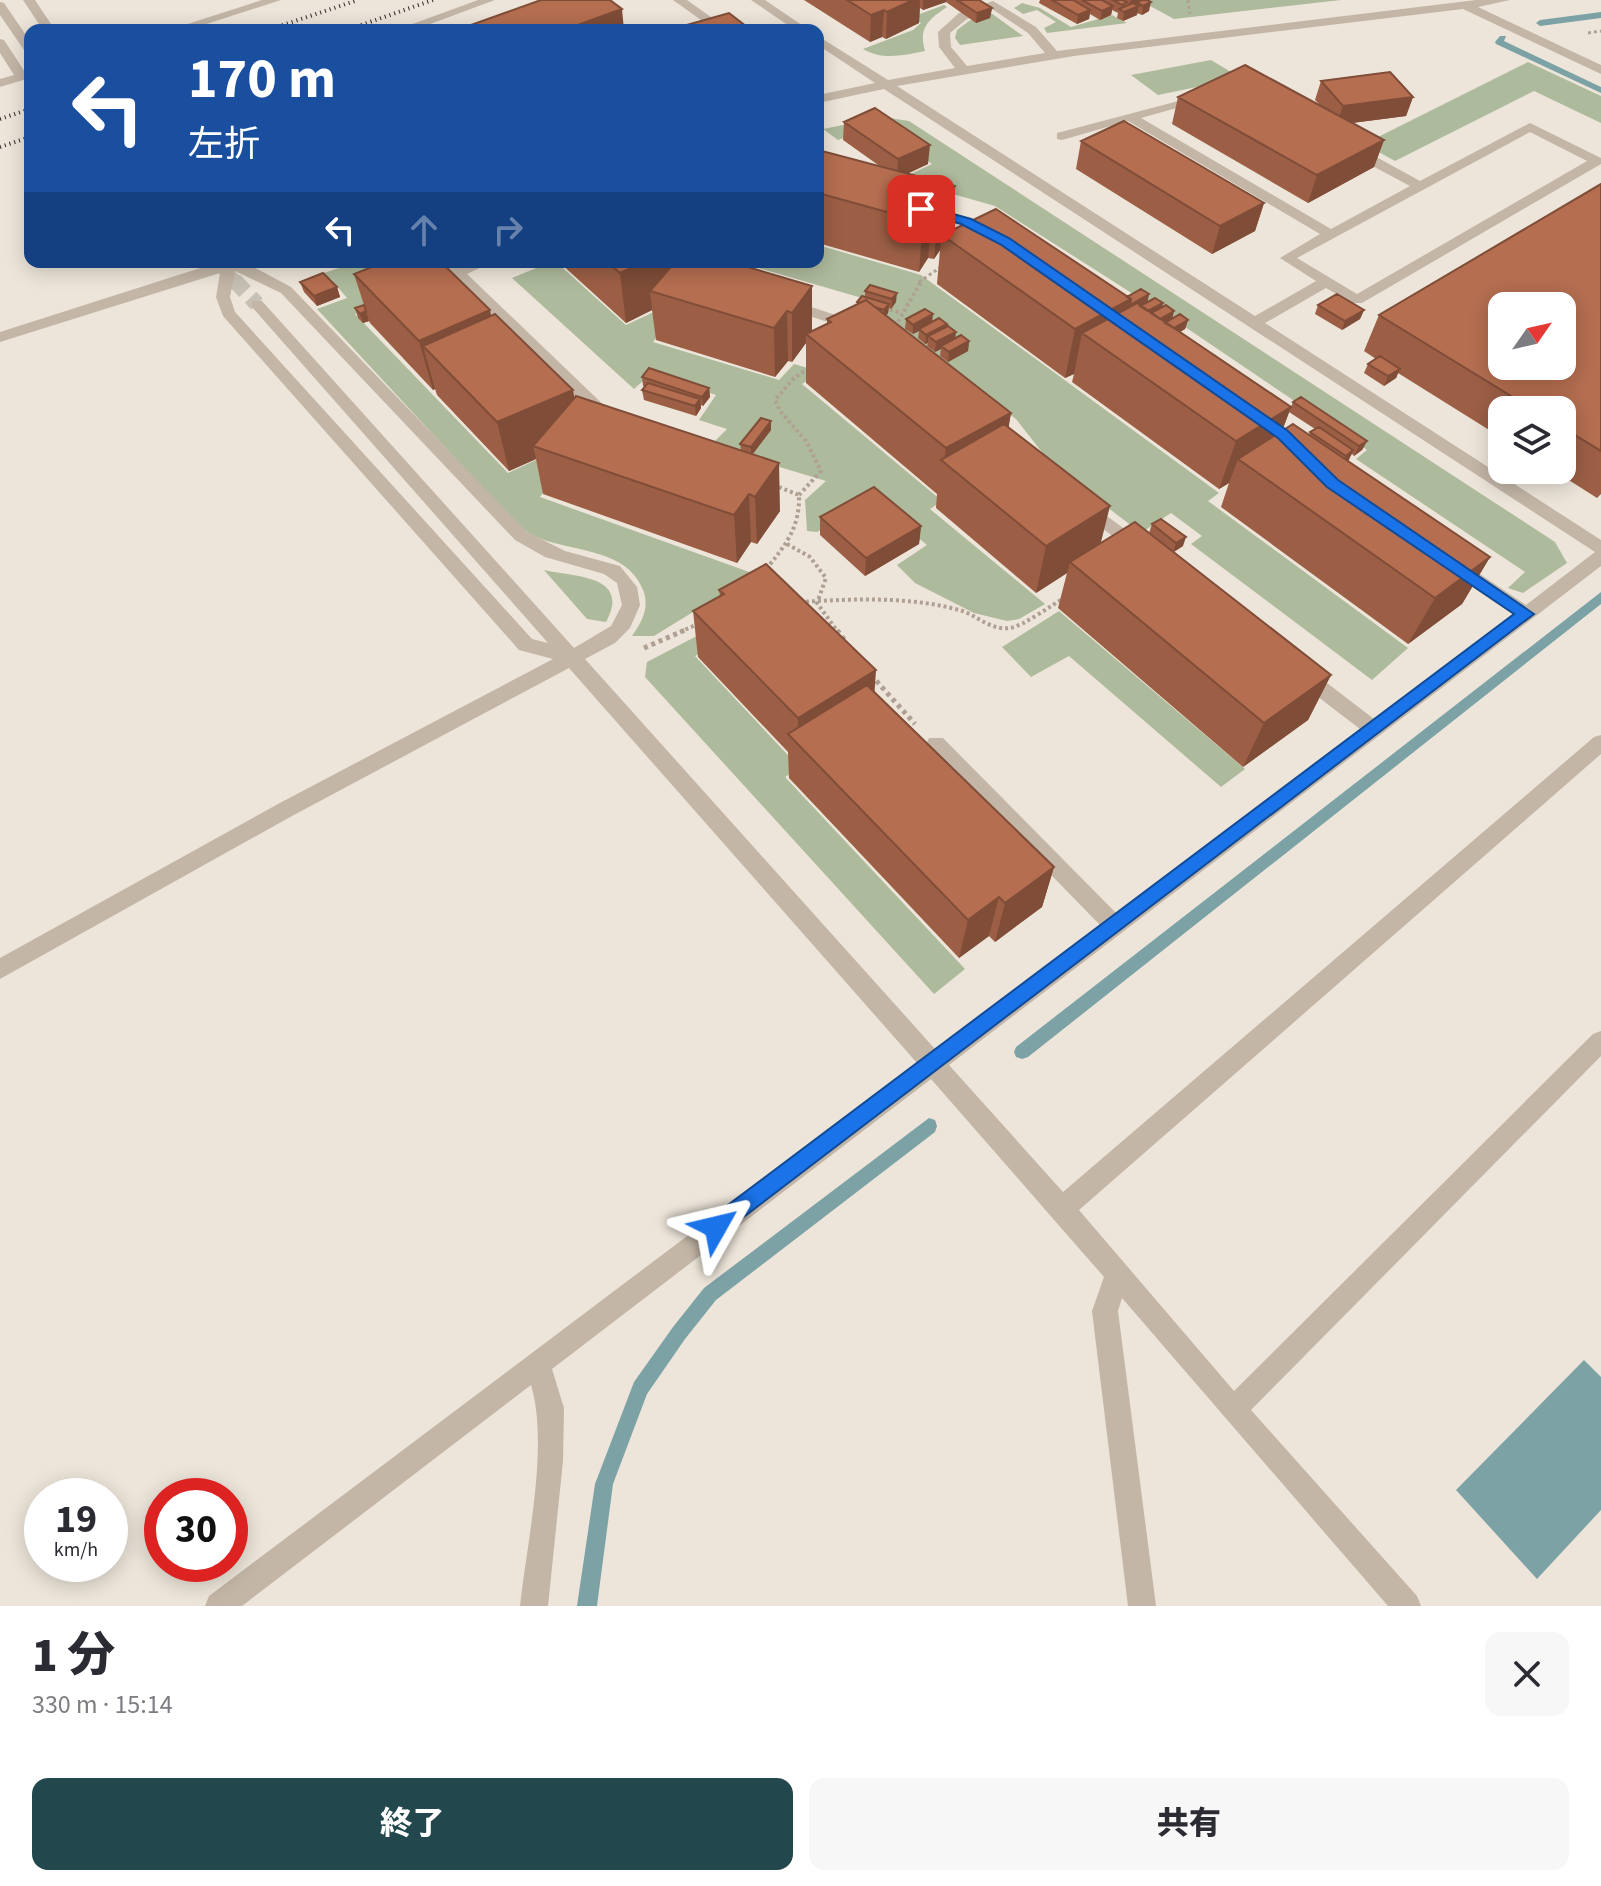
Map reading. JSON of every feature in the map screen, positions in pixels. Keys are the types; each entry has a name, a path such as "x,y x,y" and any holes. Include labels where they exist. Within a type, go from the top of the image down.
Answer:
{"street":[{"path":"29,0 45,24"},
{"path":"195,24 275,0"},
{"path":"419,24 489,0"},
{"path":"679,0 710,24"},
{"path":"757,0 794,24"},
{"path":"963,69 945,47 944,32 963,16 1008,0"},
{"path":"824,98 963,69 1053,55 1504,0"},
{"path":"993,5 1032,30 1053,55"},
{"path":"1464,5 1601,70"},
{"path":"0,6 24,41"},
{"path":"0,43 24,73"},
{"path":"824,44 1601,548"},
{"path":"0,83 24,76"},
{"path":"1062,136 1222,91"},
{"path":"1130,117 1331,235"},
{"path":"1530,127 1597,161 1357,300 1287,258 1331,235 1530,127"},
{"path":"1342,144 1421,187"},
{"path":"907,205 966,221 1002,240"},
{"path":"0,337 216,268"},
{"path":"231,268 223,297 228,313 526,645 574,657"},
{"path":"0,969 285,810 574,657 620,630 631,614 629,592 622,579 612,570 536,547 521,536 286,290 244,268"},
{"path":"453,268 602,415 619,425"},
{"path":"1254,323 1327,281"},
{"path":"774,300 889,338"},
{"path":"257,304 1062,1209 1233,1410 1407,1606"},
{"path":"1067,492 1149,556"},
{"path":"1436,553 1526,614"},
{"path":"219,1606 1601,557"},
{"path":"1286,662 1373,729"},
{"path":"1062,1209 1601,743"},
{"path":"936,744 1114,926"},
{"path":"1233,1410 1601,1041"},
{"path":"1117,1275 1105,1311 1142,1606"},
{"path":"534,1606 550,1461 551,1408 537,1363"}],"path":[{"path":"889,338 919,282 1002,240"},
{"path":"878,307 902,313"},
{"path":"761,576 787,544 801,518 799,495 821,471 816,456 793,423 777,411 775,400 794,378 820,362 849,324"},
{"path":"771,484 799,495"},
{"path":"787,544 810,557 826,578 817,603"},
{"path":"789,602 817,603 866,598 902,601 962,610 982,623 1011,628 1067,596"},
{"path":"817,603 854,652"},
{"path":"631,654 705,621"},
{"path":"863,664 891,700 936,744"}],"green space":[{"path":"1139,0 1341,0 1174,19"},
{"path":"1022,3 1040,8 1071,27 1112,15 1127,23 1047,33 1044,28 1056,22 1037,10 1023,14 1014,8"},
{"path":"944,5 947,7 930,20 924,30 925,51 886,56 863,49 913,30 921,23 912,17"},
{"path":"991,13 1023,36 960,45 955,38 957,30 969,21"},
{"path":"1211,60 1241,78 1158,95 1131,75"},
{"path":"1528,62 1601,96 1601,123 1534,91 1395,161 1364,144"},
{"path":"883,117 909,121 1555,542 1567,563 1523,593 1508,588 1525,572 1356,459 1367,450 1188,329 995,206 900,179 932,164 875,126 838,140 824,129"},
{"path":"824,247 921,275 1219,493 1208,501 1408,648 1372,680 1191,544 1202,536 1171,513 1141,533 1052,465 1016,419 899,332 862,298 759,268 824,268"},
{"path":"339,268 427,268 438,278 355,314 508,473 536,460 556,475 540,497 752,573 718,606 706,604 654,636 632,636 642,620 646,602 635,576 624,566 597,553 550,542 522,528 317,309 347,298 331,279 317,275"},
{"path":"536,268 563,268 626,325 673,303 679,310 653,342 779,380 794,364 821,372 802,384 942,501 930,509 1045,604 1019,619 1007,621 974,613 915,583 897,565 927,545 873,500 817,532 807,531 805,500 826,481 710,446 727,429 699,420 716,395 651,374 634,389 512,278"},
{"path":"544,570 583,577 605,586 611,595 612,606 606,622 587,619"},
{"path":"1059,611 1245,769 1221,787 1069,656 1031,677 1002,647"},
{"path":"712,628 722,640 695,656 800,768 785,777 965,969 934,994 645,677 647,662"}],"water":[{"path":"1584,1360 1601,1377 1601,1510 1537,1579 1456,1490"}],"building":[{"path":"541,0 610,0 622,9 581,24 474,24"},
{"path":"847,0 913,0 887,12 884,10 871,15"},
{"path":"957,0 979,0 992,8 977,13"},
{"path":"1052,0 1073,0 1090,10 1078,15"},
{"path":"1082,0 1102,0 1113,6 1102,11"},
{"path":"1137,2 1151,2 1143,6"},
{"path":"1133,3 1139,6 1124,12 1119,9"},
{"path":"729,13 743,24 690,24"},
{"path":"1245,65 1384,140 1317,175 1178,97"},
{"path":"1390,72 1413,97 1343,106 1321,81"},
{"path":"875,108 930,145 898,159 844,122"},
{"path":"1124,121 1264,203 1220,226 1081,141"},
{"path":"824,152 955,186 938,210 933,208 923,222 824,195"},
{"path":"1601,184 1601,451 1576,436 1576,396 1511,396 1379,315"},
{"path":"996,209 1131,299 1075,329 942,235"},
{"path":"369,268 447,268 490,310 419,341 354,274"},
{"path":"614,268 631,268 620,273"},
{"path":"670,268 751,268 812,286 792,313 787,311 774,328 650,291"},
{"path":"323,273 337,287 314,296 300,282"},
{"path":"870,285 897,293 892,299 865,291"},
{"path":"1141,289 1149,294 1130,305 1131,299 1127,297"},
{"path":"1337,294 1364,310 1345,321 1318,305"},
{"path":"862,296 889,304 884,310 866,300 857,302"},
{"path":"1155,298 1163,303 1148,311 1140,306"},
{"path":"866,300 1011,413 946,448 806,334 831,322 827,319"},
{"path":"1137,303 1291,407 1236,441 1082,333"},
{"path":"364,305 366,311 360,314 355,308"},
{"path":"1166,305 1174,311 1160,319 1151,313"},
{"path":"925,309 933,314 913,325 906,319"},
{"path":"495,314 573,390 497,422 423,346"},
{"path":"1180,314 1188,320 1174,328 1165,323"},
{"path":"939,318 947,324 926,335 919,329"},
{"path":"948,326 956,332 936,342 928,336"},
{"path":"961,335 969,341 949,352 941,346"},
{"path":"1380,356 1400,369 1388,376 1368,364"},
{"path":"649,368 709,388 702,397 642,377"},
{"path":"648,383 700,399 695,406 642,390"},
{"path":"576,396 779,463 755,497 749,494 734,515 533,446"},
{"path":"1301,397 1367,441 1359,446 1293,402"},
{"path":"761,418 771,421 751,447 740,444"},
{"path":"1004,424 1110,506 1046,546 941,460"},
{"path":"1293,424 1490,557 1435,598 1238,459"},
{"path":"1319,427 1353,450 1346,456 1310,432"},
{"path":"874,487 921,526 866,558 820,517"},
{"path":"1161,519 1186,537 1176,543 1152,524"},
{"path":"1135,522 1331,675 1264,723 1070,562"},
{"path":"766,564 876,670 798,718 693,611 724,594 719,590"},
{"path":"867,685 1054,867 1005,903 999,897 968,920 788,734"}],"waterway":[{"path":"1540,23 1601,15"},
{"path":"1503,38 1499,42 1601,90"},
{"path":"1022,1052 1601,597"},
{"path":"587,1606 604,1484 640,1388 679,1333 710,1294 929,1126"}],"tunnel":[{"path":"223,268 236,282"},
{"path":"234,280 257,304"}],"railway":[{"path":"286,24 358,0"},
{"path":"364,24 433,0"},
{"path":"0,119 24,111"},
{"path":"0,147 24,139"}],"route":[{"path":"716,1227 1526,614 1333,484 1283,434 1005,241 966,221 921,209"}]}
